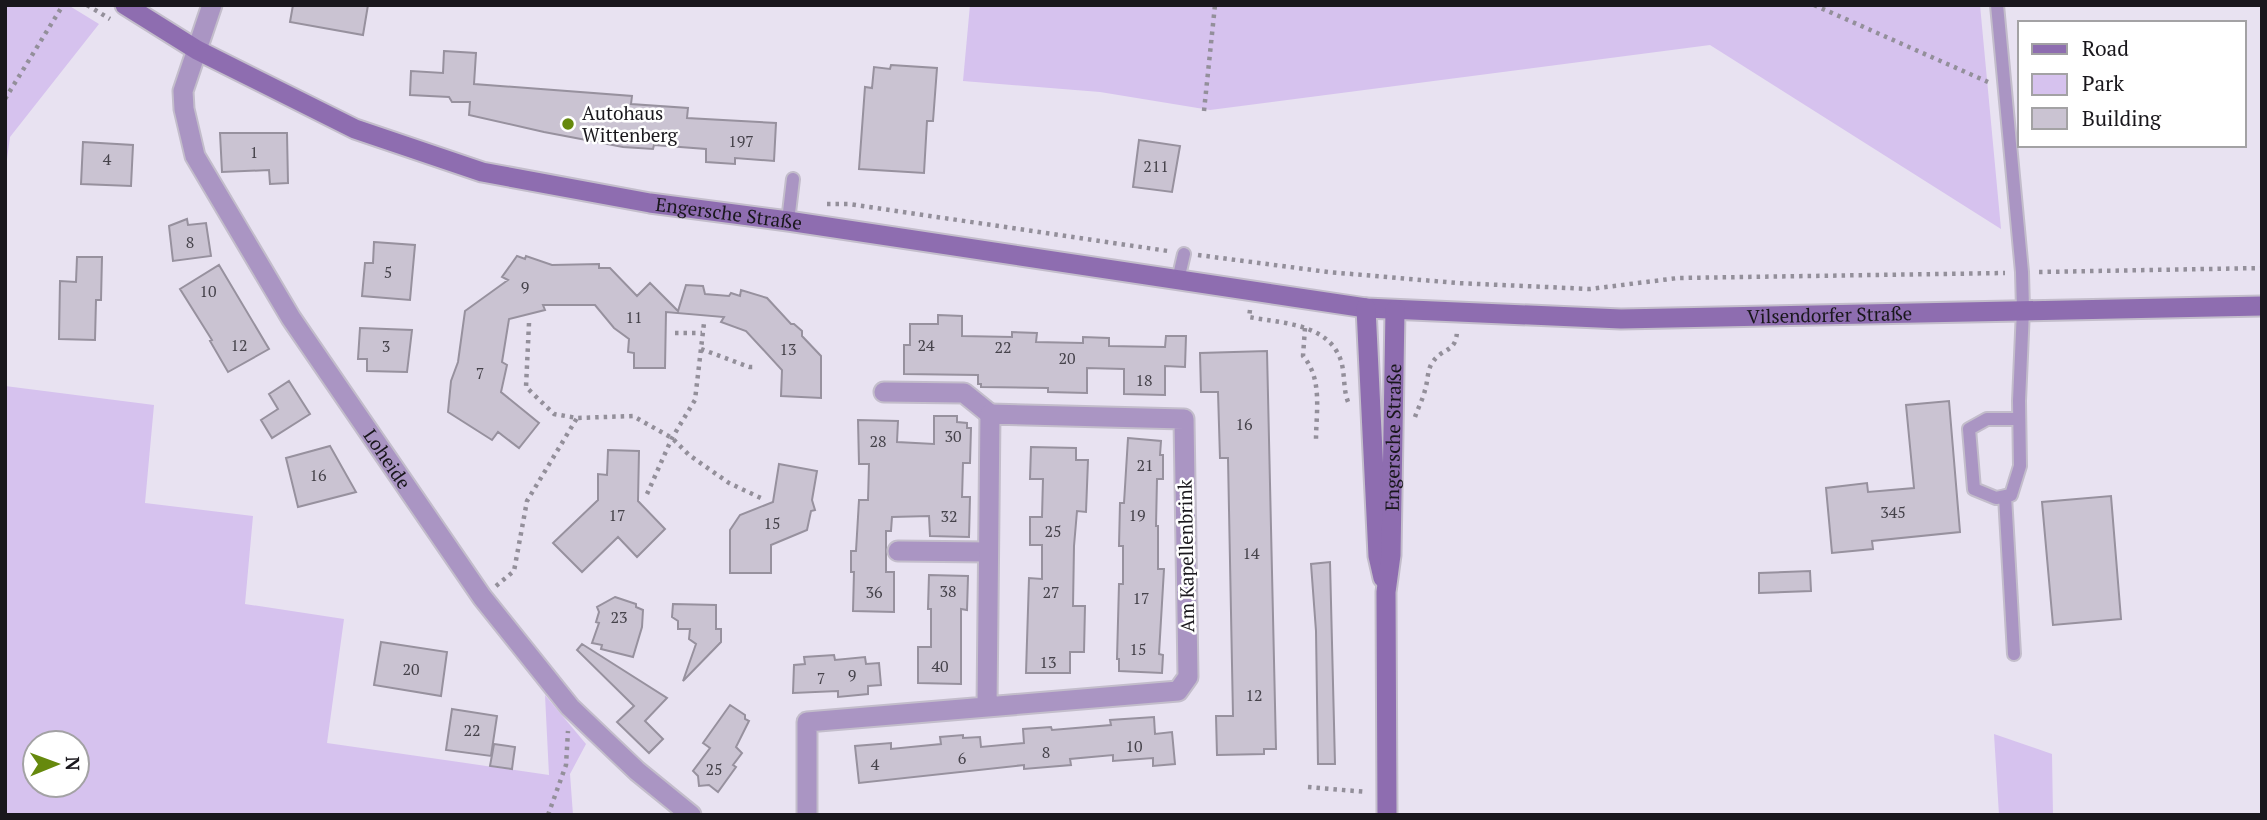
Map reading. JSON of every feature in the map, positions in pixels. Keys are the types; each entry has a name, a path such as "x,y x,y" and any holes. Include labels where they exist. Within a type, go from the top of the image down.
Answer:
{"main road":[{"name":"Engersche Straße","path":"125,5 197,50 355,129 482,172 637,201 788,221 1366,308 1395,310 1391,555 1386,592 1387,815"},
{"name":"Vilsendorfer Straße","path":"1395,310 1621,319 2262,306"},
{"name":"Engersche Straße","path":"1366,308 1378,555 1386,592"}],"street":[{"name":"Loheide","path":"212,5 183,91 184,109 195,156 291,317 482,597 570,707 637,771 691,815"},
{"path":"884,392 964,393 990,414 987,706"},
{"name":"Am Kapellenbrink","path":"807,815 807,722 1178,691 1188,677 1184,419 990,414"},
{"path":"898,551 988,552"}],"lane":[{"path":"1997,5 2022,272 2020,467 2011,495 1996,498 1974,489 1969,429 1987,419 2019,419"},
{"path":"788,221 793,179"},
{"path":"1178,280 1184,254"},
{"path":"2005,496 2014,654"}],"path":[{"path":"5,99 63,5"},
{"path":"1204,111 1215,5"},
{"path":"1815,5 2005,89"},
{"path":"825,204 876,208 1184,254 1328,272 1457,283 1590,289 1678,278 2262,268"},
{"path":"1394,442 1414,418 1425,390 1430,367 1437,356 1452,348 1457,341 1457,283"},
{"path":"1252,291 1249,317 1305,328 1328,338 1339,357 1347,402 1353,411"},
{"path":"648,494 672,438 695,400 704,323"},
{"path":"529,324 526,387 554,414 577,418 633,416 672,438 689,455 729,482 763,499"},
{"path":"1305,328 1303,356 1312,366 1317,378 1316,440"},
{"path":"675,333 702,333"},
{"path":"701,349 750,367 757,367"},
{"path":"482,597 514,571 527,501 577,418"},
{"path":"548,815 566,765 570,707"},
{"path":"1308,787 1387,794"}],"green space":[{"path":"5,5 68,5 99,24 10,137 5,174"},
{"path":"970,5 1980,5 2001,229 1710,45 1210,110 1100,92 963,81"},
{"path":"5,386 154,405 145,503 253,516 245,604 344,619 327,743 549,775 545,695 586,744 570,774 573,815 5,815"},
{"path":"1994,734 2052,754 2053,815 1999,815"}],"building":[{"path":"293,5 368,5 363,35 290,22"},
{"path":"444,51 476,53 474,84 632,96 631,104 688,108 687,118 776,123 774,161 735,158 735,164 706,162 706,149 654,145 653,149 623,147 469,115 470,102 452,102 449,97 410,95 411,71 443,73"},
{"path":"891,65 937,68 933,121 927,121 924,173 859,169 865,87 872,88 874,67 890,69"},
{"path":"220,133 287,133 288,183 270,184 269,170 222,172"},
{"path":"1139,140 1180,146 1172,192 1133,187"},
{"path":"83,142 133,145 131,186 81,184"},
{"path":"187,219 188,225 206,223 211,256 173,261 169,226"},
{"path":"374,242 415,245 410,300 362,296 365,263 373,263"},
{"path":"517,256 525,259 526,256 552,265 599,264 599,268 610,268 637,296 650,283 678,311 686,285 703,286 705,294 729,296 731,293 740,296 741,290 767,298 791,324 802,331 802,336 821,356 821,398 781,396 782,370 746,331 721,322 724,317 666,312 665,368 634,368 634,353 628,352 629,339 614,328 595,305 543,305 545,310 509,319 502,362 507,365 501,392 539,423 519,448 498,432 492,440 448,412 451,381 458,362 465,311 508,280 502,277"},
{"path":"77,257 102,257 101,300 96,300 95,340 59,339 60,281 76,282"},
{"path":"219,265 269,349 228,372 210,341 212,340 180,289"},
{"path":"938,315 962,316 962,336 1012,337 1012,332 1037,333 1036,342 1083,343 1083,337 1109,338 1109,346 1165,347 1166,336 1186,336 1185,367 1165,366 1165,395 1124,394 1124,369 1087,368 1087,393 1048,392 1048,388 981,387 981,384 978,384 978,375 904,374 904,345 910,345 910,324 938,324"},
{"path":"360,328 412,330 407,372 367,371 367,359 358,359"},
{"path":"1267,351 1276,749 1264,749 1264,754 1217,755 1216,716 1233,716 1228,458 1220,458 1218,392 1201,392 1200,353"},
{"path":"289,381 310,414 272,438 261,420 278,409 269,394"},
{"path":"1949,401 1960,532 1872,541 1873,549 1832,553 1826,488 1867,483 1868,492 1914,488 1906,405"},
{"path":"934,416 957,416 957,422 967,423 967,428 971,428 970,463 963,463 962,497 970,497 969,537 930,536 929,516 892,517 891,531 886,531 886,572 894,572 894,612 853,611 854,572 851,572 851,551 856,551 859,500 868,500 869,464 859,464 858,420 898,421 897,442 934,444"},
{"path":"1128,438 1161,441 1163,479 1157,479 1156,526 1158,569 1164,569 1159,654 1163,655 1162,673 1119,671 1117,659 1119,584 1123,584 1123,546 1119,546 1120,503 1124,503"},
{"path":"330,446 356,492 298,507 286,458"},
{"path":"1031,447 1076,448 1076,460 1088,460 1086,512 1077,511 1074,546 1073,606 1085,606 1084,652 1070,652 1070,673 1026,673 1029,578 1042,579 1042,545 1030,545 1030,517 1042,517 1043,479 1030,479"},
{"path":"608,450 639,451 638,501 665,529 637,557 618,537 582,572 553,543 598,500 598,474 607,475"},
{"path":"779,464 817,471 812,500 815,510 811,511 807,530 771,545 771,573 730,573 730,530 740,515 773,502"},
{"path":"2111,496 2121,619 2053,625 2042,502"},
{"path":"1330,562 1335,764 1318,764 1316,631 1311,564"},
{"path":"1810,571 1811,591 1759,593 1759,573"},
{"path":"929,575 968,576 967,610 961,609 961,684 918,683 918,647 931,647"},
{"path":"615,597 636,604 636,607 643,610 642,627 633,657 601,649 602,645 592,643 599,623 596,622 599,612 597,607"},
{"path":"673,604 716,605 716,629 721,629 721,642 683,681 696,644 689,639 690,629 678,629 678,621 672,617"},
{"path":"381,642 447,652 441,696 374,685"},
{"path":"582,644 667,698 645,721 663,739 649,753 617,722 634,706 577,650"},
{"path":"834,655 835,660 865,657 866,664 879,663 881,685 868,686 868,694 838,697 838,691 793,693 794,665 805,664 804,657"},
{"path":"730,705 749,721 736,747 742,753 733,765 736,767 718,792 709,785 699,786 698,776 693,771 710,748 703,743"},
{"path":"452,709 497,716 491,756 446,750"},
{"path":"1154,717 1155,734 1172,732 1175,764 1153,766 1153,758 1113,761 1113,755 1070,759 1071,765 1024,769 1024,765 859,783 855,746 891,743 891,749 941,744 940,737 963,735 963,738 980,737 981,747 1024,743 1023,729 1051,727 1052,730 1111,725 1110,720"},
{"path":"494,744 515,747 512,769 490,766"}],"place":[{"name":"Autohaus Wittenberg","path":"568,124"}]}
